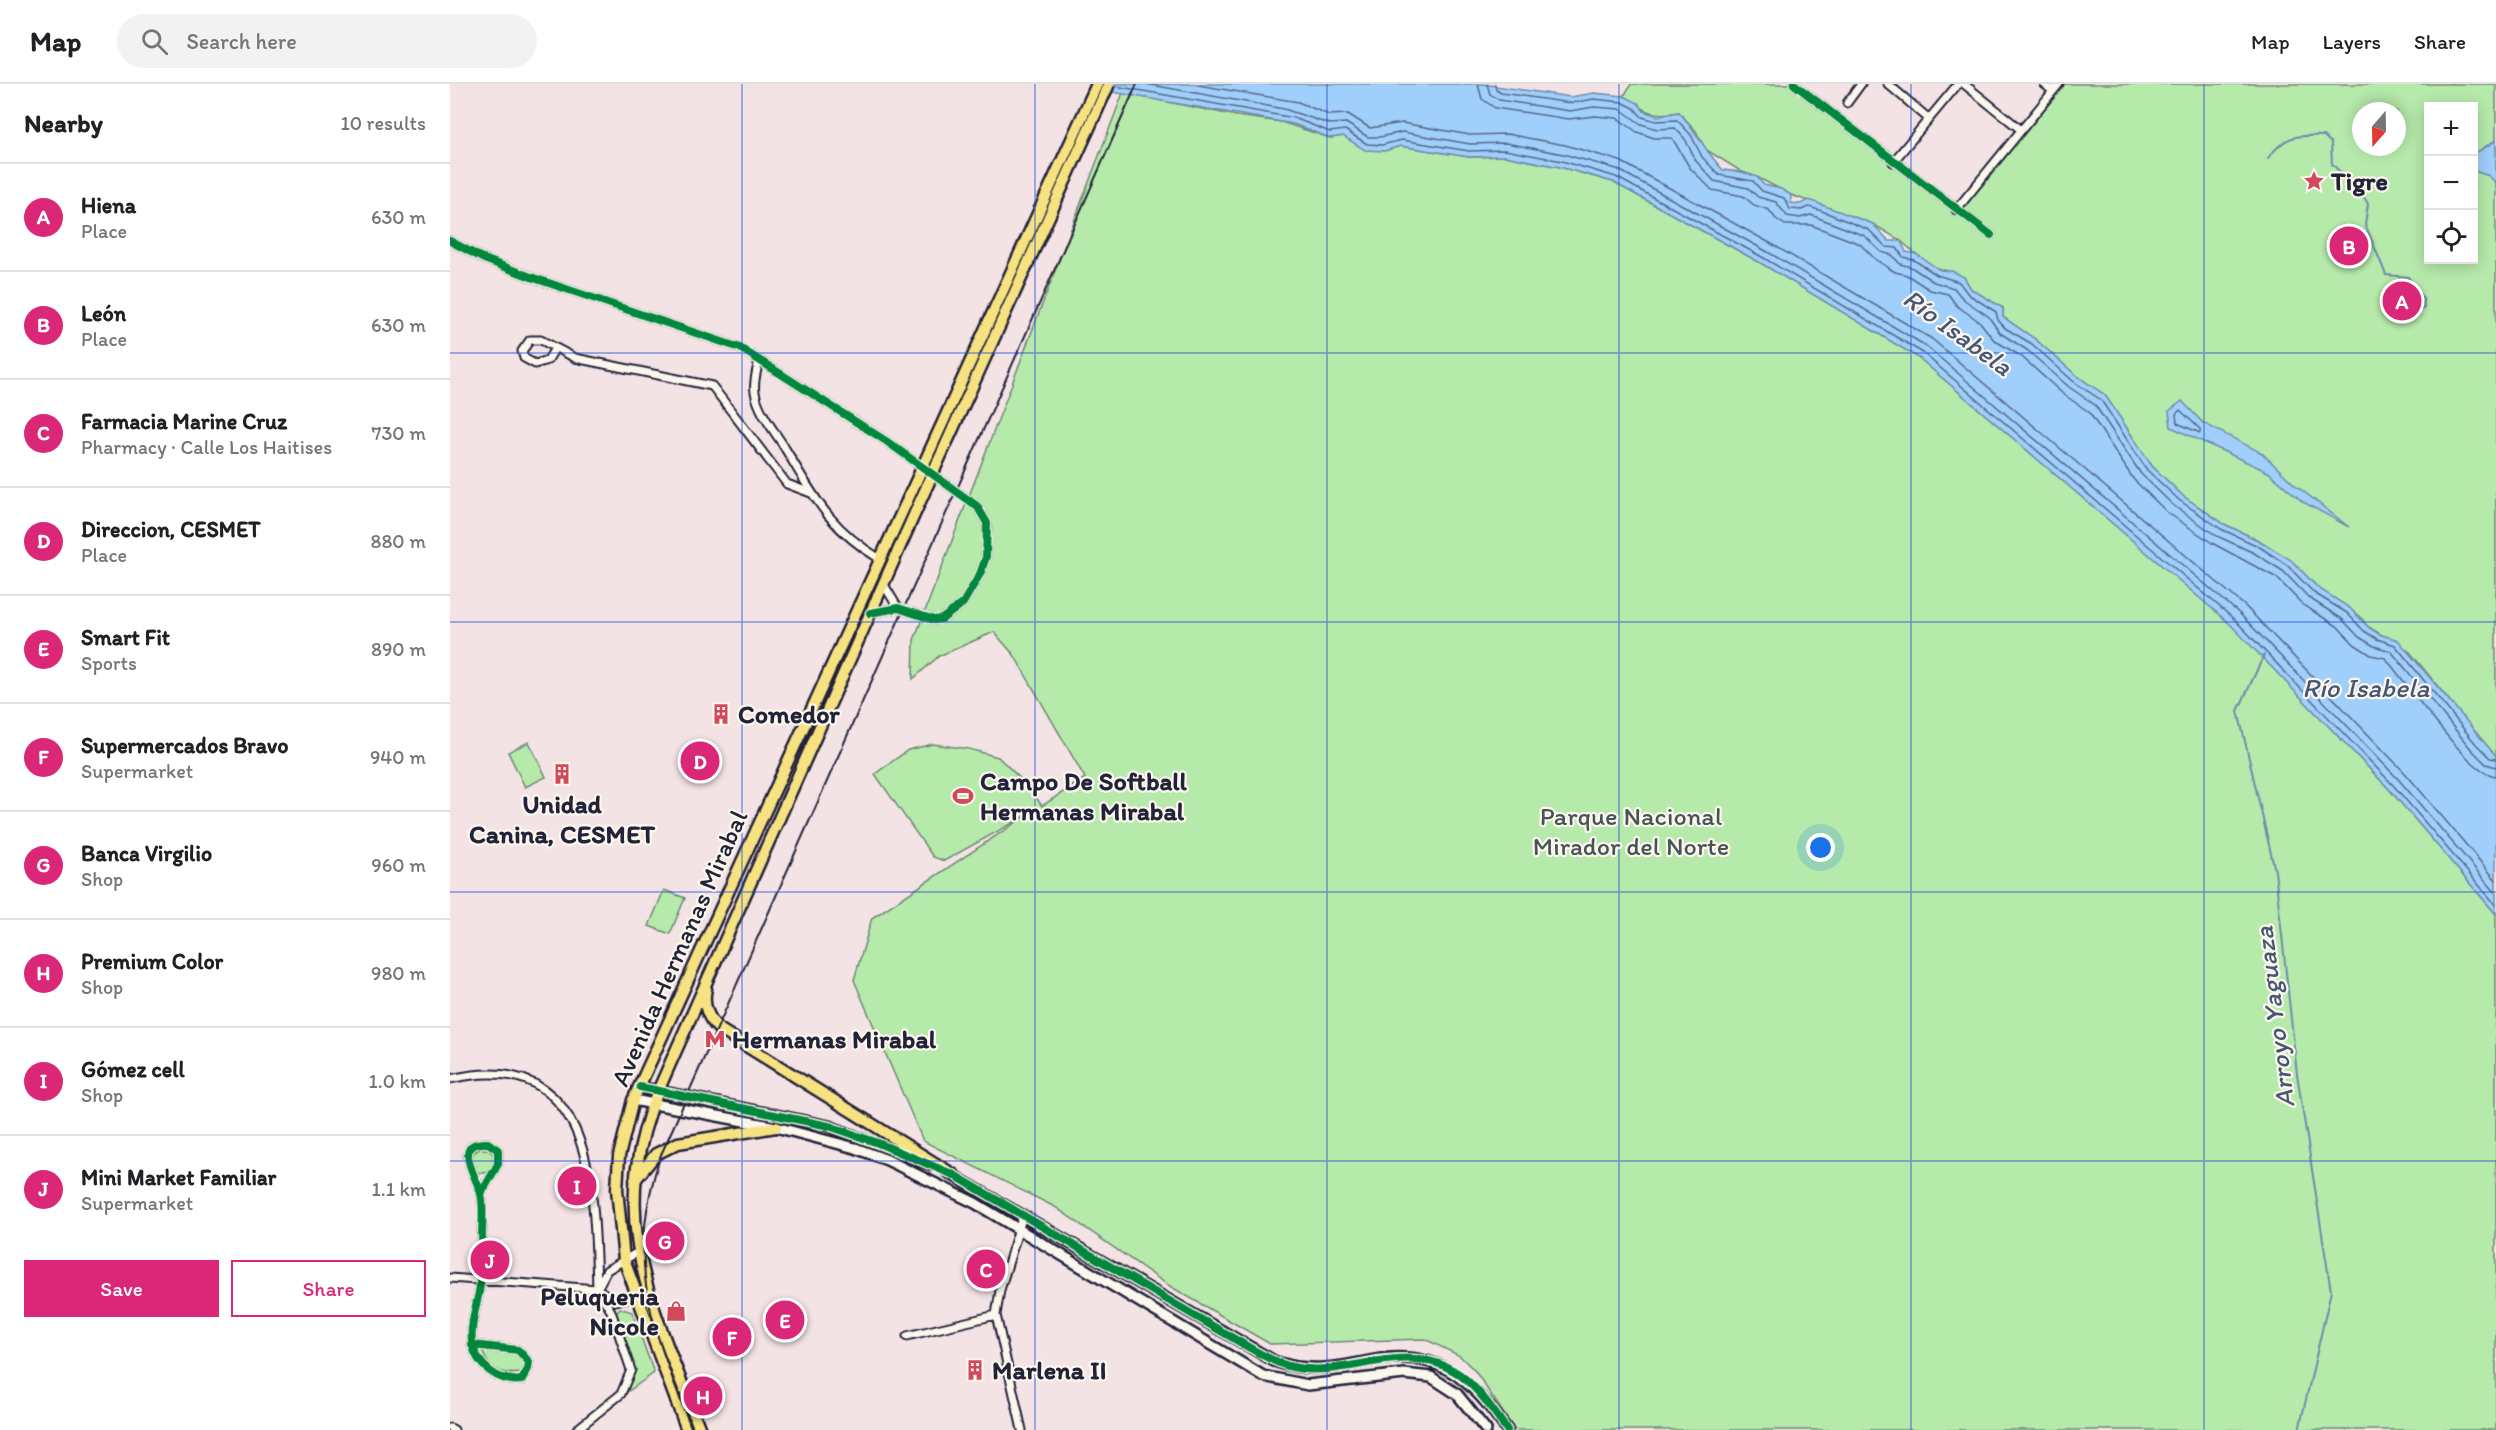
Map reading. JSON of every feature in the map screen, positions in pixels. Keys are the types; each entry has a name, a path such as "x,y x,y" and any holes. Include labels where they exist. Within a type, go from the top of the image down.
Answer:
{"main road":[{"name":"Avenida Hermanas Mirabal","path":"700,1430 643,1292 624,1260 617,1189 619,1156 633,1100 1097,84"},
{"name":"Avenida Hermanas Mirabal","path":"687,1430 643,1292 638,1252 633,1183 653,1104 712,966 1109,84"},
{"path":"712,966 704,997 708,1015 719,1029 954,1175"},
{"path":"633,1183 656,1155 678,1143 776,1127"}],"street":[{"path":"1794,84 1991,236"},
{"path":"1847,103 1861,84"},
{"path":"1888,84 1929,119"},
{"path":"1893,162 1958,84"},
{"path":"1964,84 2020,129"},
{"path":"2044,84 2053,91"},
{"path":"1956,210 2059,84"},
{"path":"450,241 484,259 531,277 740,348 886,441 977,506 987,523 986,557 980,574 963,603 942,619 933,620 898,608 870,613"},
{"path":"555,348 548,360 541,363 529,363 522,351 530,340 541,340 575,358 712,386 787,484 811,494"},
{"path":"759,360 754,392 761,409 811,494 836,527 850,540 880,559"},
{"path":"884,582 898,608"},
{"path":"450,1079 490,1073 525,1079 538,1085 572,1122 582,1141 592,1181 597,1290 611,1311 631,1370 621,1394 576,1430"},
{"path":"640,1087 829,1126 878,1143 954,1175 1274,1361 1307,1369 1324,1369 1390,1358 1410,1358 1443,1366 1470,1383 1507,1430"},
{"path":"633,1100 776,1127 855,1148 887,1160 947,1188 1263,1376 1308,1385 1404,1374 1431,1377 1457,1394 1486,1430"},
{"path":"472,1345 518,1350 529,1362 526,1375 522,1380 512,1382 491,1374 472,1345 480,1281 481,1194 468,1165 468,1154 474,1145 488,1143 498,1150 499,1156 494,1171 481,1194"},
{"path":"1022,1430 996,1315 1000,1290 1023,1215"},
{"path":"597,1290 607,1270 638,1252"},
{"path":"450,1278 597,1290 616,1301 643,1292"},
{"path":"907,1336 996,1315"},
{"path":"1360,1363 1365,1380"}],"green space":[{"path":"1631,84 1794,84 1956,209 2056,84 2496,84 2496,758 2410,652 2367,626 2360,616 2318,588 2295,564 2260,541 2224,524 2183,496 2152,466 2105,395 2077,376 2035,339 2003,317 2003,308 1971,289 1964,277 1929,265 1901,241 1873,224 1791,195 1757,177 1742,172 1705,149 1696,131 1679,112 1655,113 1638,106 1624,96"},
{"name":"Parque Nacional Mirador del Norte","path":"1123,93 1237,116 1281,122 1330,138 1343,136 1384,151 1401,146 1469,157 1505,156 1560,167 1613,182 1759,262 1919,358 2231,624 2389,789 2496,914 2496,1430 1515,1430 1475,1371 1460,1356 1425,1339 1270,1344 1168,1285 1055,1207 923,1141 854,980 872,918 1029,814 944,861 933,857 875,774 908,750 933,744 969,749 998,757 1028,786 1042,806 1085,778 1014,655 994,632 939,656 913,679 914,640"},
{"path":"529,742 546,777 525,787 508,752"},
{"path":"664,890 685,898 670,934 649,926"},
{"path":"483,1149 492,1152 495,1161 492,1170 483,1173 474,1170 471,1161 474,1152"},
{"path":"620,1308 632,1312 654,1373 623,1395 632,1375 615,1314"},
{"path":"482,1349 519,1354 525,1364 522,1373 502,1372 492,1367"}],"water":[{"name":"Río Isabela","path":"1094,84 1482,84 1571,97 1594,93 1624,96 1638,103 1644,111 1658,116 1679,112 1723,170 1742,172 1757,177 1764,185 1781,189 1791,195 1791,203 1800,204 1809,200 1873,224 1889,241 1901,241 1906,252 1916,254 1940,270 1952,271 1964,277 1971,289 2003,308 2003,317 2035,339 2077,376 2105,395 2152,466 2183,496 2224,524 2260,541 2291,560 2318,588 2350,608 2368,627 2379,634 2398,640 2496,756 2496,914 2389,789 2230,624 1919,358 1759,262 1613,182 1560,167 1505,156 1469,157 1401,146 1384,151 1365,150 1343,136 1330,138 1293,124 1112,92"},
{"path":"2496,140 2496,183 2489,176 2478,172 2478,151"},
{"path":"2182,401 2203,423 2262,453 2294,484 2349,527 2303,502 2268,472 2171,427 2169,411"}],"waterway":[{"path":"2268,158 2280,145 2298,136 2324,136 2331,143 2332,164 2361,192 2368,204 2365,224 2386,275 2408,277 2423,299 2424,308 2421,310 2390,313"},
{"path":"2482,149 2496,140"},
{"name":"Arroyo Yaguaza","path":"2264,655 2238,711 2275,871 2297,1074 2331,1291 2299,1430"}],"railway":[{"path":"692,1430 655,1328 644,1266 644,1233 649,1197 660,1157 1137,84"}],"cycle path":[{"path":"1794,84 1991,235"},
{"path":"450,241 484,259 531,277 740,348 886,441 977,506 987,523 986,557 980,574 963,603 942,619 934,620 898,608 870,613"},
{"path":"640,1087 829,1126 878,1143 954,1175 1281,1364 1313,1370 1397,1359 1418,1359 1439,1364 1459,1374 1473,1386 1507,1430"},
{"path":"472,1345 518,1350 529,1362 522,1380 505,1379 490,1371 478,1358 474,1351 472,1342 482,1271 483,1210 481,1194 471,1170 468,1154 470,1148 477,1144 488,1143 498,1150 498,1164 481,1194"}],"place":[{"name":"Tigre","path":"2314,181"},
{"name":"León","path":"2349,246"},
{"name":"Hiena","path":"2402,301"},
{"name":"Comedor","path":"721,714"},
{"name":"Direccion, CESMET","path":"700,761"},
{"name":"Unidad Canina, CESMET","path":"562,774"},
{"name":"Campo De Softball Hermanas Mirabal","path":"963,796"},
{"name":"Hermanas Mirabal","path":"715,1039"},
{"name":"Gómez cell","path":"577,1186"},
{"name":"Banca Virgilio","path":"665,1241"},
{"name":"Mini Market Familiar","path":"490,1260"},
{"name":"Farmacia Marine Cruz","path":"986,1269"},
{"name":"Peluqueria Nicole","path":"676,1311"},
{"name":"Smart Fit","path":"785,1320"},
{"name":"Supermercados Bravo","path":"732,1337"},
{"name":"Marlena II","path":"975,1370"},
{"name":"Premium Color","path":"703,1396"}]}
